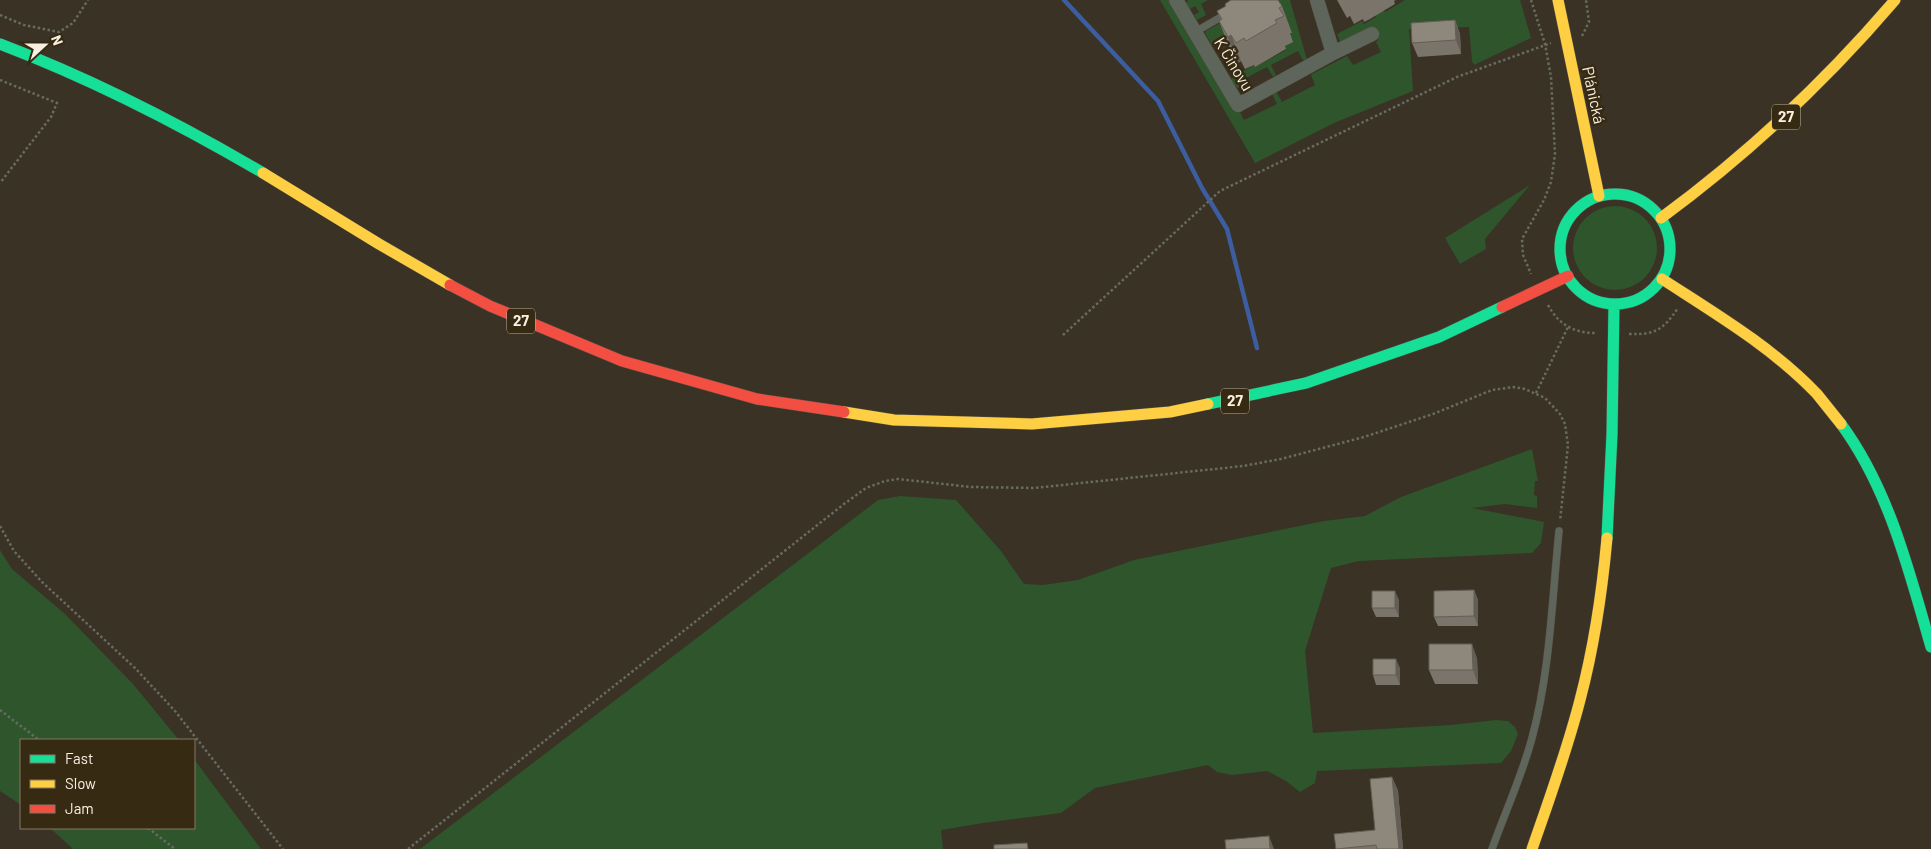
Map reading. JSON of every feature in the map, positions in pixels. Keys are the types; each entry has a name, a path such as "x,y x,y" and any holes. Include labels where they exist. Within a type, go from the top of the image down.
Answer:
{"main road":[{"name":"Plánická","path":"1558,0 1599,196"},
{"name":"27","path":"1661,218 1734,162 1791,112 1845,58 1895,0"},
{"name":"27","path":"0,44 82,76 176,123 270,177 426,272 519,320 595,351 674,378 740,395 816,410 916,422 1000,425 1097,421 1198,408 1280,391 1370,364 1454,332 1541,291 1568,276"},
{"path":"1616,193 1634,197 1649,205 1661,218 1666,228 1670,245 1668,262 1662,279 1643,296 1629,302 1614,304 1597,301 1574,286 1563,266 1560,254 1561,237 1565,226 1579,207 1599,196 1616,193"},
{"path":"1662,279 1761,345 1787,365 1812,389 1849,434 1863,456 1879,488 1906,558 1931,647"},
{"path":"1532,849 1581,700 1597,623 1607,535 1614,304"}],"street":[{"name":"K Čínovu","path":"1176,0 1238,105 1372,34"},
{"path":"1317,0 1333,53"}],"lane":[{"path":"1195,32 1234,9"},
{"path":"1492,849 1519,780 1532,738 1541,698 1559,531"}],"path":[{"path":"0,15 24,26 59,32 73,23 88,0"},
{"path":"1531,0 1545,44 1553,95 1555,154 1551,182 1544,200 1525,232 1522,249 1525,262 1552,313 1568,327 1580,332 1646,334 1656,331 1668,322 1687,295"},
{"path":"1063,336 1220,191 1457,76 1545,44 1576,41 1581,38 1589,26 1586,0"},
{"path":"0,80 57,103 51,117 0,183"},
{"path":"1536,393 1568,327"},
{"path":"408,849 844,504 866,488 878,483 898,479 985,487 1034,488 1228,469 1281,459 1371,435 1503,387 1525,389 1536,393 1545,398 1560,414 1567,435 1568,446 1559,531"},
{"path":"0,526 14,551 42,582 135,668 175,711 283,849"},
{"path":"0,710 38,739"},
{"path":"149,829 175,849"}],"green space":[{"path":"1160,0 1168,0 1234,112 1239,110 1244,120 1277,104 1272,94 1276,91 1282,102 1315,85 1312,74 1347,56 1353,65 1381,52 1376,42 1378,40 1371,28 1340,41 1337,34 1362,21 1364,24 1376,17 1374,11 1381,6 1385,12 1405,0 1520,0 1531,38 1474,65 1469,27 1409,29 1413,91 1334,123 1255,163"},
{"path":"1188,0 1208,0 1201,4 1206,15 1197,20 1194,15 1199,12 1195,6 1190,9 1186,3"},
{"path":"1276,0 1290,0 1307,60 1303,60 1298,51 1271,65 1276,75 1273,77 1267,67 1246,78 1251,88 1238,88 1231,81 1232,77 1286,50 1285,47 1291,33"},
{"path":"1236,14 1236,32 1212,45 1205,33 1206,31"},
{"path":"1530,185 1485,239 1486,249 1460,264 1445,238"},
{"path":"1607,206 1623,206 1639,213 1650,224 1657,240 1654,264 1645,278 1639,283 1623,290 1607,290 1591,283 1580,272 1573,256 1573,240 1580,224 1591,213"},
{"path":"1532,449 1538,481 1535,481 1534,495 1537,496 1537,508 1505,504 1472,508 1544,522 1541,543 1532,553 1359,561 1331,568 1305,651 1313,733 1451,725 1496,720 1508,721 1515,727 1518,734 1511,751 1501,763 1317,771 1315,783 1300,792 1286,781 1267,771 1232,775 1217,772 1208,765 1095,788 1061,813 941,830 943,849 420,849 878,500 900,496 956,500 1001,551 1024,584 1043,585 1078,580 1134,560 1324,521 1365,516 1401,497"},
{"path":"0,550 12,569 65,614 133,684 178,739 20,739 20,804 0,791"},
{"path":"195,760 261,849 73,849 51,829 195,829"}],"building":[{"path":"1231,0 1278,0 1282,6 1279,8 1284,16 1275,20 1277,23 1246,41 1244,38 1236,43 1231,35 1228,37 1219,21 1222,19 1217,11 1226,6 1225,4"},
{"path":"1455,20 1456,40 1412,43 1411,23"},
{"path":"1474,590 1474,616 1434,617 1434,591"},
{"path":"1372,591 1395,591 1395,608 1372,608"},
{"path":"1429,644 1472,644 1473,670 1429,670"},
{"path":"1373,659 1396,659 1396,675 1373,675"},
{"path":"1392,777 1399,849 1377,849 1376,845 1336,849 1334,834 1375,830 1370,779"},
{"path":"1269,836 1270,849 1226,849 1225,840"},
{"path":"1027,843 1028,849 994,849 994,845"}],"waterway":[{"path":"1064,0 1158,101 1202,188 1227,229 1257,348"}],"traffic: fast":[{"path":"0,44 68,72 134,103 263,173"},
{"path":"1615,194 1636,198 1654,210 1666,228 1670,249 1666,270 1654,288 1636,300 1615,304 1594,300 1576,288 1564,270 1560,249 1564,228 1576,210 1594,198 1615,194"},
{"path":"1607,538 1612,434 1614,304"},
{"path":"1208,404 1306,383 1439,337 1502,307"},
{"path":"1841,424 1858,449 1885,503 1906,560 1931,647"}],"traffic: slow":[{"path":"1558,0 1599,196"},
{"path":"1661,218 1755,143 1784,116 1841,60 1895,0"},
{"path":"263,173 450,285"},
{"path":"1662,279 1723,318 1781,361 1817,394 1841,424"},
{"path":"844,412 894,420 1032,424 1170,412 1208,404"},
{"path":"1532,849 1564,757 1585,680 1597,620 1607,538"}],"traffic: jam":[{"path":"1502,307 1568,276"},
{"path":"450,285 490,306 622,361 757,399 844,412"}]}
